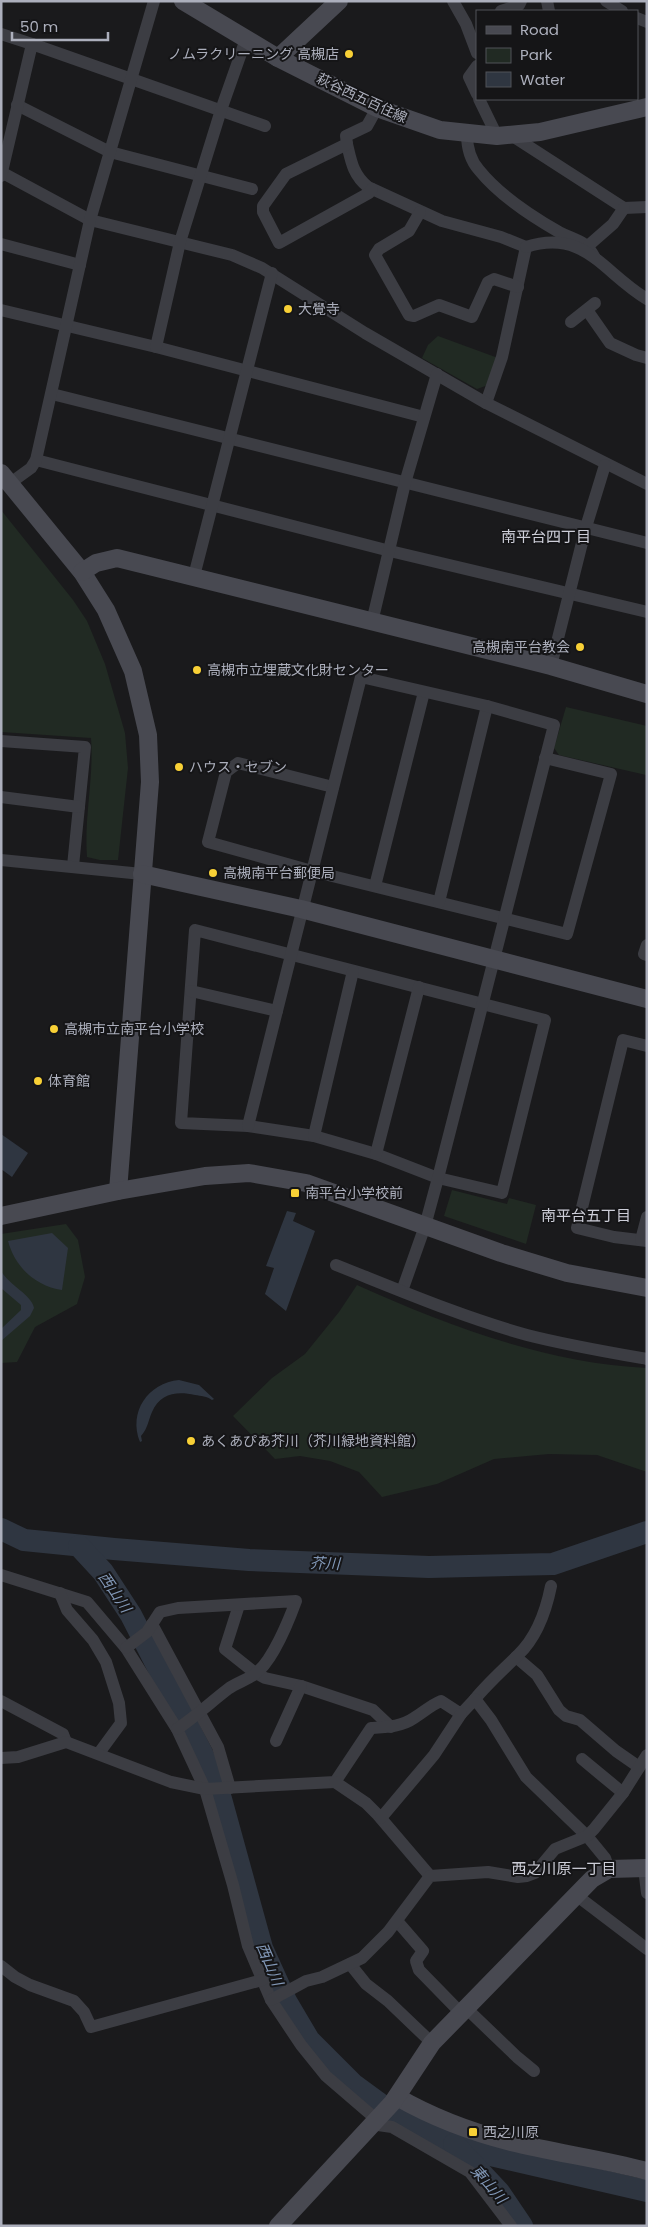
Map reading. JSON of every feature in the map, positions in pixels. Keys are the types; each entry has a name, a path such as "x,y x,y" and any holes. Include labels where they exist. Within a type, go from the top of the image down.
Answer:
{"street":[{"path":"118,1191 150,782 148,735 133,671 106,610 82,572 5,478 31,468 36,460 90,220 154,1"},
{"name":"萩谷西五百住線","path":"183,1 278,58 378,108 440,130 504,136 540,132 647,107"},
{"path":"278,58 340,1"},
{"path":"453,1 471,22 476,48"},
{"path":"504,10 519,5 521,1"},
{"path":"606,1 620,10"},
{"path":"1,34 265,126"},
{"path":"156,347 180,242 221,110 246,39"},
{"path":"32,44 2,173 90,220 232,255 272,273 365,333 486,403 605,465 647,484"},
{"path":"476,67 469,77 476,92"},
{"path":"480,100 504,136 624,208 647,207"},
{"path":"18,105 110,152 252,189"},
{"path":"378,108 367,126 346,136 353,168 359,180 372,189 420,212 453,225 501,237 526,247 541,243 567,243 578,247 595,258 635,292 647,299"},
{"path":"467,134 467,148 477,169 495,187 559,232 588,245 595,258"},
{"path":"347,144 286,174 280,181 263,206 263,212 279,242 369,194 372,189"},
{"path":"588,245 613,224 624,208"},
{"path":"420,212 409,231 379,249 375,255 409,315 414,316 439,305 472,317 488,282 494,279 518,287"},
{"path":"1,244 80,265"},
{"path":"486,403 502,358 526,247"},
{"path":"194,576 272,273"},
{"path":"571,322 591,307 610,343 647,358"},
{"path":"1,310 67,324 424,417"},
{"path":"372,622 405,483 437,374"},
{"path":"52,394 647,543"},
{"path":"36,460 390,551 647,612"},
{"path":"551,666 586,527 605,465"},
{"path":"82,572 96,563 116,558 551,666 647,694"},
{"path":"248,1126 361,677 487,706 554,724 485,1003 425,1226 402,1291"},
{"path":"375,886 424,692"},
{"path":"439,902 487,706"},
{"path":"1,741 85,747 73,866"},
{"path":"332,787 238,763 226,772 208,842 312,871 567,934 611,774 545,758"},
{"path":"1,797 79,807"},
{"path":"1,860 142,874 302,909 647,999"},
{"path":"195,930 353,971 485,1003 545,1020 502,1194 438,1178 376,1154 314,1136 248,1126 181,1123 195,930"},
{"path":"647,945 644,954 647,955"},
{"path":"314,1136 353,971"},
{"path":"376,1154 419,987"},
{"path":"191,991 277,1011"},
{"path":"647,1046 623,1040 577,1228 614,1237 644,1240 647,1218"},
{"path":"1,1216 118,1191 205,1176 249,1173 306,1183 501,1253 567,1273 647,1288"},
{"path":"336,1265 402,1291 526,1335 580,1348 647,1359"},
{"path":"1,1574 87,1602 129,1646 178,1729 207,1789 248,1946 262,1980 301,2045 326,2076 373,2122 392,2127 470,2172 511,2226"},
{"path":"381,1818 434,1755 461,1714 488,1682 516,1657 533,1636 547,1608 551,1586"},
{"path":"60,1594 67,1610 93,1640 106,1662 119,1703 121,1723 99,1754"},
{"path":"129,1646 149,1628 160,1612 178,1608 296,1601 282,1634 265,1664 256,1674 230,1687 178,1729"},
{"path":"239,1605 225,1649 256,1674 265,1678 301,1686 373,1710 391,1727"},
{"path":"149,1628 218,1747 230,1788"},
{"path":"516,1657 537,1675 559,1710 566,1716 580,1720 616,1751 639,1767"},
{"path":"276,1741 301,1686"},
{"path":"474,1699 491,1720 526,1777 587,1836 605,1858 609,1869"},
{"path":"1,1701 64,1734 66,1742"},
{"path":"335,1782 371,1728 391,1727 412,1720 432,1705 442,1701 461,1714"},
{"path":"1,1758 18,1757 66,1742 171,1782 207,1789 335,1782 366,1803 430,1876"},
{"path":"273,1999 350,1964 378,1944 430,1876 488,1872 527,1876 535,1873 555,1849 587,1836 594,1829 623,1793 647,1755"},
{"path":"582,1759 623,1793"},
{"path":"278,2226 395,2100 432,2043 592,1879 609,1869 645,1868 647,1893"},
{"path":"576,1895 647,1949"},
{"path":"397,1921 423,1951 416,1961 420,1970 517,2058 534,2071"},
{"path":"350,1964 366,1984 388,2001 432,2043"},
{"path":"1,1966 15,1977 80,2005 91,2026 262,1980"},
{"path":"395,2100 449,2123 510,2142 647,2171"}],"green space":[{"path":"438,336 498,358 488,385 477,389 422,358 428,345"},
{"path":"1,510 73,600 87,621 105,664 125,733 128,768 118,860 100,860 87,857 86,842 92,753 91,738 1,732"},
{"path":"566,707 647,726 646,775 559,755 554,748"},
{"path":"452,1190 507,1204 509,1198 536,1205 526,1244 444,1216"},
{"path":"66,1224 78,1240 85,1277 77,1304 35,1327 17,1362 1,1363 1,1234"},
{"path":"357,1285 426,1315 498,1340 572,1359 609,1365 647,1368 647,1472 597,1455 549,1454 494,1459 437,1484 382,1497 359,1472 330,1461 300,1456 275,1459 233,1416 272,1378 305,1354 339,1312"}],"water":[{"path":"1,1134 28,1153 12,1177 1,1169"},
{"path":"287,1211 296,1213 293,1221 315,1231 286,1311 265,1294 274,1268 266,1266"},
{"path":"52,1233 68,1248 62,1290 43,1284 28,1274 16,1259 8,1241"},
{"path":"1,1271 9,1281 25,1294 34,1308 30,1316 1,1341 1,1329 21,1310 21,1305 1,1288"},
{"path":"179,1380 199,1385 214,1399 182,1393 164,1397 155,1406 140,1442 137,1420 143,1401 158,1387 168,1382"}],"waterway":[{"name":"芥川","path":"1,1529 24,1540 114,1549 249,1560 429,1567 553,1564 647,1532"},
{"name":"西山川","path":"79,1546 103,1572 131,1615 202,1753 221,1799 262,1948 286,2001 309,2040 354,2085 395,2115 453,2144 482,2153 647,2191"},
{"name":"東山川","path":"454,2144 499,2192 522,2226"}],"place":[{"name":"ノムラクリーニング 高槻店","path":"349,54"},
{"name":"大覺寺","path":"288,309"},
{"name":"高槻南平台教会","path":"580,647"},
{"name":"高槻市立埋蔵文化財センター","path":"197,670"},
{"name":"ハウス・セブン","path":"179,767"},
{"name":"高槻南平台郵便局","path":"213,873"},
{"name":"高槻市立南平台小学校","path":"54,1029"},
{"name":"体育館","path":"38,1081"},
{"name":"南平台小学校前","path":"295,1193"},
{"name":"あくあぴあ芥川（芥川緑地資料館）","path":"191,1441"},
{"name":"西之川原","path":"473,2132"}],"district":[{"name":"南平台四丁目","path":"546,536"},
{"name":"南平台五丁目","path":"586,1215"},
{"name":"西之川原一丁目","path":"564,1868"}]}
